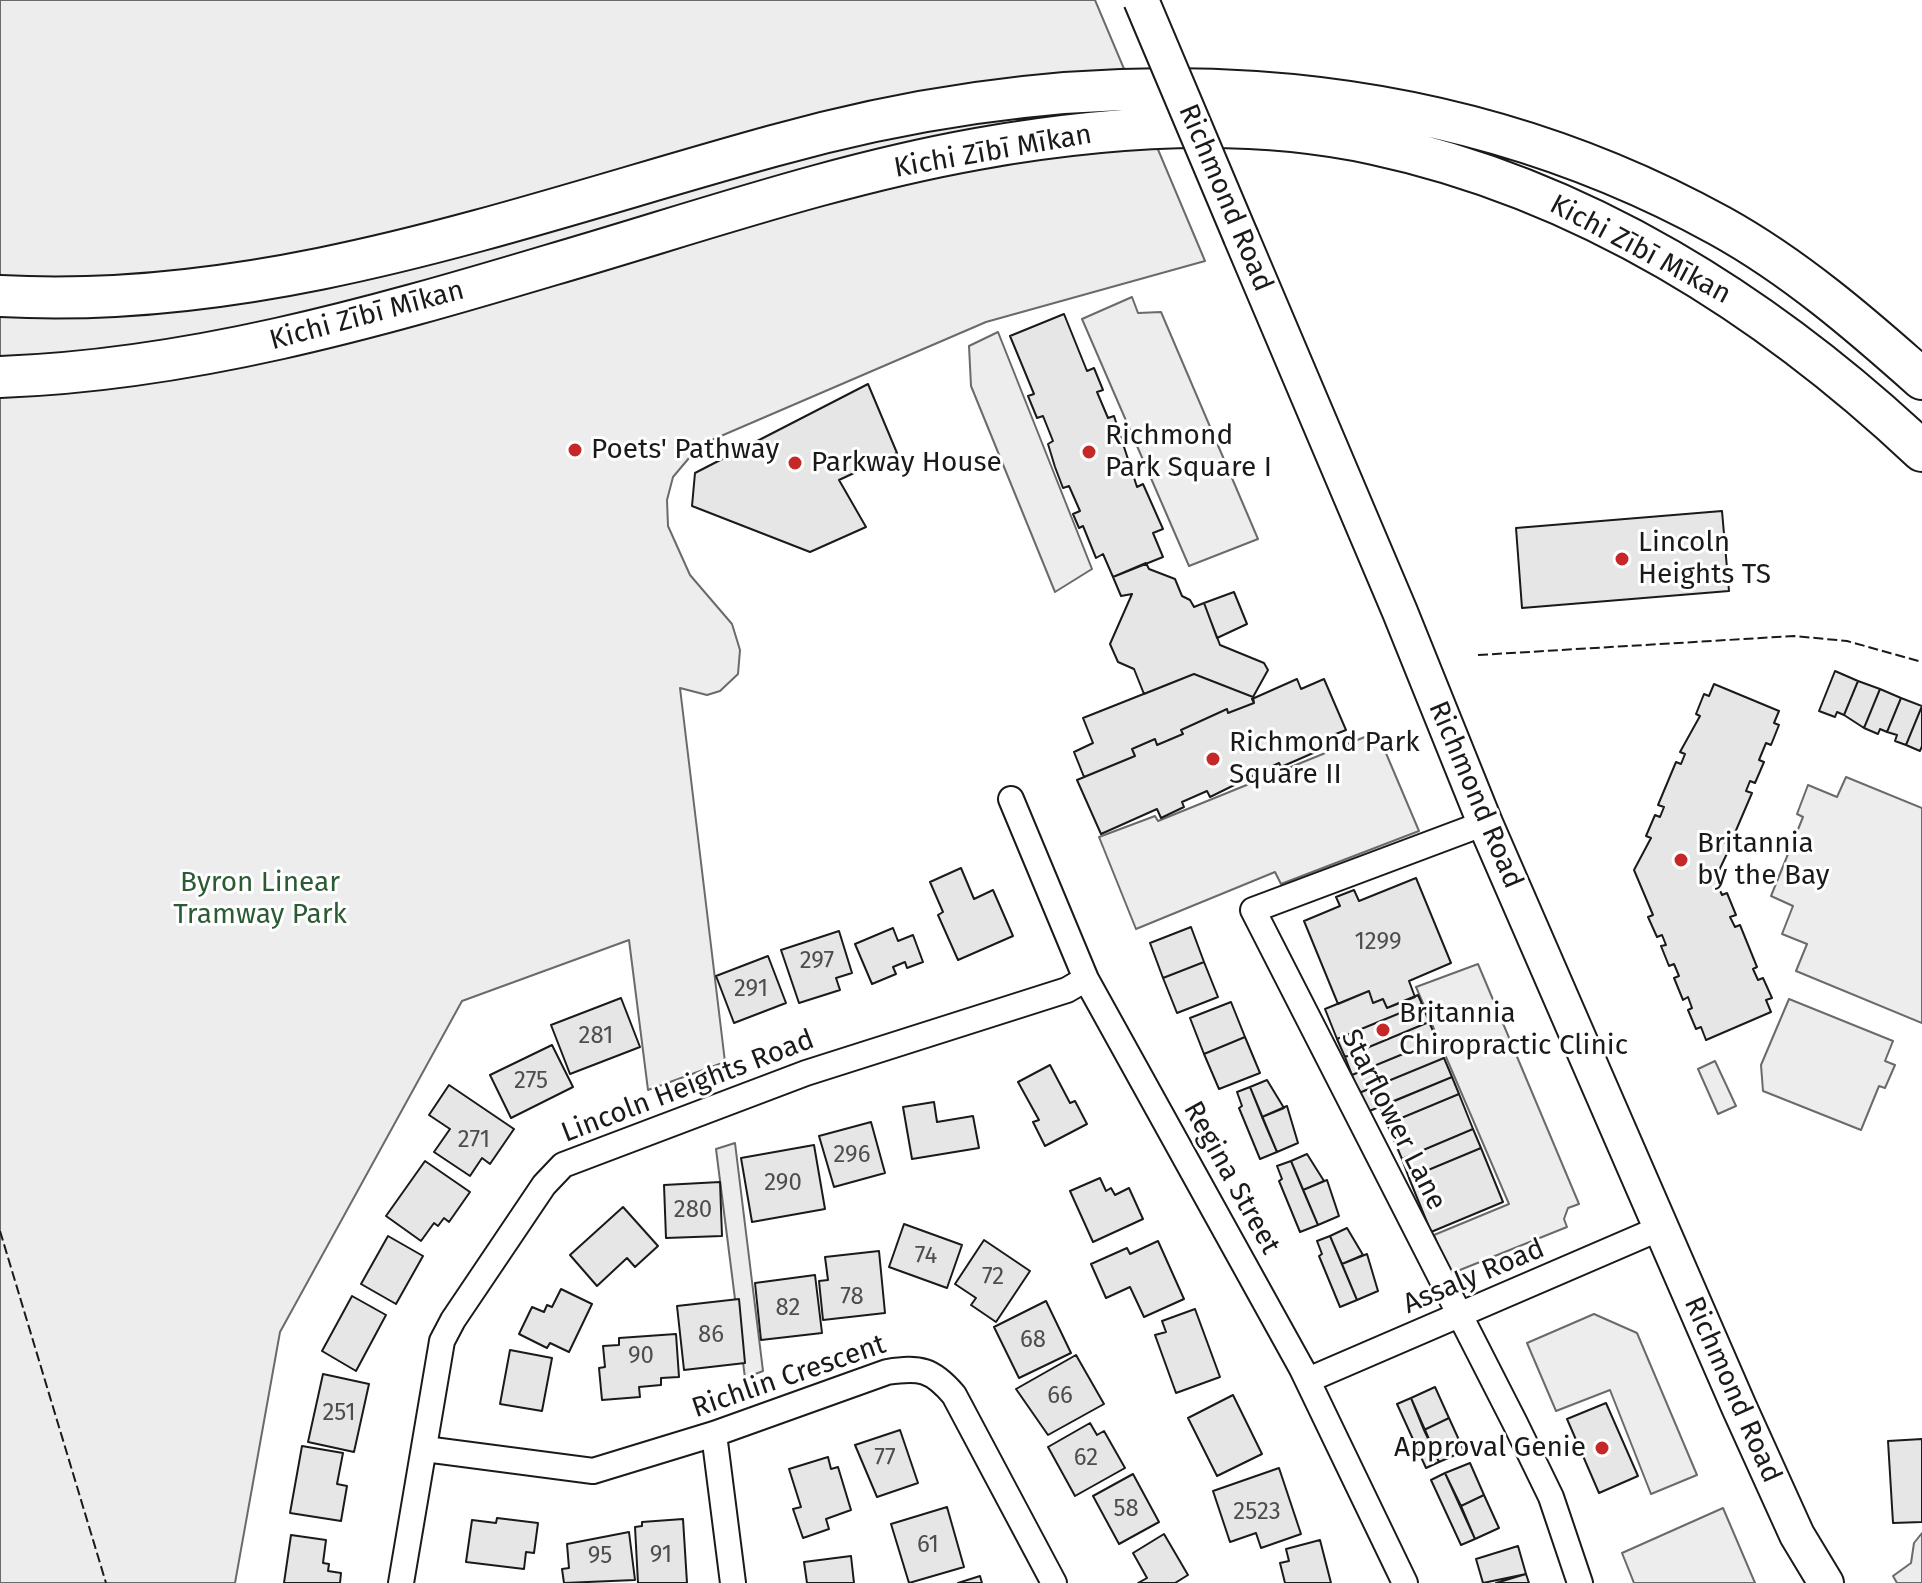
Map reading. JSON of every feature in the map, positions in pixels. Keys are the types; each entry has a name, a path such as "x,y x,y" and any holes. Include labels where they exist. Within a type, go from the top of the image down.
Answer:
{"highway":[{"name":"Kichi Zībī Mīkan","path":"0,296 76,299 174,293 278,278 421,247 779,144 896,117 1039,96 1136,89 1223,89 1320,95 1402,109 1485,128 1595,168 1721,226 1819,291 1922,379"},
{"name":"Kichi Zībī Mīkan","path":"0,377 144,366 310,333 819,186 976,149 1168,128 1238,129 1326,136 1435,159 1514,186 1621,234 1721,290 1811,353 1922,451"}],"main road":[{"name":"Richmond Road","path":"1141,0 1400,612 1485,823 1785,1508 1826,1583"}],"street":[{"name":"Regina Street","path":"1011,799 1086,979 1308,1380 1405,1583"},
{"name":"Starflower Lane","path":"1485,823 1253,910 1551,1497 1580,1583"},
{"name":"Lincoln Heights Road","path":"401,1583 442,1341 544,1185 563,1165 806,1073 1067,990 1086,979"},
{"name":"Assaly Road","path":"1308,1380 1663,1227"},
{"name":"Richlin Crescent","path":"425,1449 593,1471 714,1434 887,1372 910,1368 937,1375 954,1395 1054,1583"},
{"path":"714,1434 733,1583"}],"shaded area":[{"path":"0,0 1095,0 1205,261 986,322 700,445 673,477 667,500 668,526 690,575 732,624 740,650 738,674 720,691 707,695 680,688 725,1062 648,1090 629,940 462,1001 280,1332 235,1583 0,1583"},
{"path":"1132,297 1138,313 1161,312 1258,539 1189,566 1082,319"},
{"path":"998,332 1092,569 1055,592 971,386 969,346"},
{"path":"1377,732 1419,831 1281,884 1275,872 1136,929 1099,837 1155,816 1158,821"},
{"path":"1846,777 1922,808 1922,1023 1796,971 1807,944 1782,934 1793,906 1771,896 1803,817 1797,814 1808,785 1837,797"},
{"path":"1478,964 1579,1204 1568,1208 1564,1219 1567,1227 1450,1274 1434,1235 1509,1204 1416,987"},
{"path":"1789,999 1893,1041 1885,1061 1895,1065 1885,1088 1879,1086 1861,1130 1763,1091 1761,1065"},
{"path":"1715,1061 1736,1106 1718,1114 1698,1069"},
{"path":"735,1143 763,1371 745,1378 716,1149"},
{"path":"1594,1314 1637,1333 1697,1475 1651,1494 1610,1390 1556,1411 1527,1343"},
{"path":"1723,1508 1755,1583 1634,1583 1622,1553"},
{"path":"1922,1533 1922,1583 1897,1583 1893,1576 1911,1563 1914,1543"}],"building":[{"name":"Richmond Park Square I","path":"1064,314 1087,371 1094,368 1103,390 1097,392 1108,418 1114,416 1137,487 1143,484 1163,529 1153,533 1163,557 1113,577 1103,554 1096,558 1083,526 1079,528 1073,514 1080,511 1069,486 1063,488 1048,444 1053,441 1043,416 1037,418 1028,396 1034,394 1010,336"},
{"name":"Parkway House","path":"868,384 897,453 839,480 866,527 810,552 692,506 695,473"},
{"name":"Lincoln Heights TS","path":"1722,511 1729,591 1522,608 1516,528"},
{"path":"1146,563 1149,569 1175,579 1182,596 1190,600 1194,607 1204,603 1220,645 1264,663 1268,670 1253,697 1194,674 1144,694 1134,669 1118,662 1110,644 1132,594 1121,596 1113,577"},
{"path":"1234,592 1247,624 1217,638 1204,603"},
{"path":"1835,671 1858,681 1844,715 1837,712 1835,717 1819,711"},
{"path":"1194,674 1253,697 1254,703 1228,713 1227,709 1157,745 1155,739 1132,749 1135,756 1084,777 1074,752 1093,743 1083,718"},
{"name":"Richmond Park Square II","path":"1297,679 1301,689 1324,679 1346,730 1323,739 1327,747 1281,767 1279,763 1210,797 1207,791 1182,802 1184,807 1161,818 1157,809 1101,834 1077,780 1135,756 1132,749 1155,739 1157,745 1183,734 1181,730 1227,709 1228,713 1254,703 1252,699"},
{"path":"1858,681 1880,689 1864,728 1844,715"},
{"name":"Britannia by the Bay","path":"1714,684 1779,711 1774,723 1779,725 1771,745 1766,743 1759,760 1764,762 1755,783 1750,781 1746,791 1752,793 1734,835 1729,833 1725,843 1731,845 1715,879 1722,895 1727,893 1736,915 1730,917 1735,927 1740,925 1757,967 1753,969 1758,980 1763,978 1772,998 1766,1000 1771,1012 1706,1040 1701,1027 1696,1029 1688,1010 1692,1008 1688,997 1683,1000 1674,978 1679,976 1674,964 1669,966 1661,946 1666,945 1662,935 1657,937 1648,917 1653,915 1634,870 1651,838 1646,836 1655,815 1660,817 1664,807 1658,805 1676,762 1681,764 1685,754 1680,752 1700,716 1696,714 1704,694 1709,696"},
{"path":"1880,689 1901,698 1887,732 1880,729 1878,734 1864,728"},
{"path":"1901,698 1922,706 1906,745 1895,741 1897,735 1887,732"},
{"path":"1922,706 1922,746 1920,751 1906,745"},
{"path":"961,868 974,899 993,890 1013,936 958,960 938,915 943,912 930,882"},
{"path":"1416,878 1451,963 1409,981 1415,997 1387,1008 1383,999 1373,1003 1369,991 1338,1004 1304,921 1340,906 1336,897 1354,890 1359,901"},
{"path":"1191,927 1204,962 1163,978 1150,943"},
{"path":"893,928 898,941 913,935 923,962 907,968 905,962 893,967 896,974 872,984 855,944"},
{"path":"839,931 852,973 836,978 840,990 799,1003 781,950"},
{"path":"768,956 786,1003 734,1023 716,976"},
{"path":"1204,962 1218,997 1177,1013 1163,978"},
{"path":"1369,991 1373,1003 1383,999 1387,1008 1418,995 1422,1004 1337,1039 1325,1009"},
{"path":"621,998 640,1047 570,1074 551,1025"},
{"path":"1231,1002 1245,1037 1204,1054 1190,1018"},
{"name":"Britannia Chiropractic Clinic","path":"1422,1004 1429,1022 1345,1057 1337,1039"},
{"path":"1429,1022 1437,1040 1352,1075 1345,1057"},
{"path":"1245,1037 1260,1073 1219,1089 1204,1054"},
{"path":"1437,1040 1444,1058 1359,1093 1352,1075"},
{"path":"552,1045 573,1087 511,1118 490,1075"},
{"path":"1444,1058 1452,1077 1367,1112 1359,1093"},
{"path":"1050,1065 1070,1103 1075,1101 1087,1124 1045,1146 1033,1122 1039,1120 1018,1082"},
{"path":"1452,1077 1459,1094 1387,1124 1380,1107"},
{"path":"1267,1080 1284,1108 1262,1117 1250,1087"},
{"path":"449,1085 514,1129 490,1164 482,1158 470,1176 434,1152 450,1129 429,1115"},
{"path":"1250,1087 1277,1152 1260,1159 1239,1108 1242,1106 1237,1092"},
{"path":"1459,1094 1473,1129 1402,1159 1387,1124"},
{"path":"934,1102 937,1122 973,1116 979,1148 912,1159 903,1107"},
{"path":"1287,1106 1298,1143 1277,1152 1262,1117"},
{"path":"871,1122 885,1173 834,1187 819,1136"},
{"path":"1473,1129 1481,1148 1409,1178 1402,1159"},
{"path":"814,1145 825,1209 752,1222 741,1158"},
{"path":"1481,1148 1503,1202 1431,1232 1409,1178"},
{"path":"1307,1154 1324,1181 1303,1190 1291,1161"},
{"path":"425,1161 470,1192 449,1222 444,1218 438,1226 434,1223 421,1241 386,1216"},
{"path":"1291,1161 1318,1225 1300,1232 1279,1181 1282,1179 1277,1166"},
{"path":"1100,1178 1106,1191 1111,1188 1115,1195 1129,1188 1143,1219 1093,1242 1070,1191"},
{"path":"1327,1180 1339,1216 1318,1225 1303,1190"},
{"path":"720,1182 722,1236 666,1238 664,1185"},
{"path":"623,1207 658,1246 635,1267 627,1258 597,1286 570,1255"},
{"path":"904,1224 962,1245 947,1288 889,1267"},
{"path":"1347,1228 1363,1255 1342,1264 1330,1236"},
{"path":"388,1236 423,1256 396,1304 361,1284"},
{"path":"1330,1236 1357,1300 1340,1307 1319,1256 1322,1254 1317,1241"},
{"path":"984,1240 1030,1271 996,1322 971,1305 976,1298 955,1284"},
{"path":"1158,1241 1184,1299 1144,1317 1130,1287 1106,1298 1091,1264 1127,1248 1130,1254"},
{"path":"879,1251 885,1313 823,1320 819,1281 828,1280 825,1257"},
{"path":"1367,1254 1378,1291 1357,1300 1342,1264"},
{"path":"815,1275 822,1333 761,1340 755,1283"},
{"path":"561,1289 592,1304 569,1352 550,1343 547,1348 519,1334 532,1307 544,1312 547,1305 552,1307"},
{"path":"352,1296 386,1315 356,1371 322,1351"},
{"path":"739,1299 745,1363 684,1370 677,1306"},
{"path":"1046,1301 1071,1353 1019,1378 994,1327"},
{"path":"1195,1309 1220,1377 1176,1393 1155,1335 1166,1332 1162,1321"},
{"path":"676,1334 679,1377 661,1378 661,1385 639,1387 640,1397 602,1400 599,1368 605,1367 603,1346 619,1345 619,1338"},
{"path":"510,1350 552,1358 542,1411 500,1404"},
{"path":"1076,1355 1104,1404 1048,1435 1016,1389"},
{"path":"323,1374 369,1384 354,1452 308,1442"},
{"path":"1435,1387 1449,1418 1424,1430 1411,1398"},
{"path":"1233,1395 1262,1454 1217,1476 1188,1418"},
{"path":"1411,1398 1439,1462 1426,1468 1397,1404"},
{"name":"Approval Genie","path":"1606,1403 1638,1476 1599,1493 1567,1419"},
{"path":"1449,1418 1464,1451 1439,1462 1424,1430"},
{"path":"1090,1423 1097,1435 1104,1431 1125,1468 1075,1496 1048,1447"},
{"path":"900,1430 918,1483 877,1497 855,1445"},
{"path":"1922,1439 1922,1522 1893,1523 1888,1441"},
{"path":"302,1446 343,1453 337,1484 347,1486 341,1521 290,1513"},
{"path":"828,1457 831,1469 838,1467 851,1510 826,1519 829,1529 803,1538 793,1509 801,1507 789,1469"},
{"path":"1470,1463 1484,1495 1461,1506 1445,1473"},
{"path":"1279,1468 1301,1534 1261,1548 1256,1533 1230,1542 1213,1491"},
{"path":"1445,1473 1475,1539 1461,1545 1431,1480"},
{"path":"1133,1474 1159,1522 1119,1544 1093,1496"},
{"path":"1484,1495 1499,1528 1475,1539 1461,1506"},
{"path":"947,1507 964,1567 909,1583 891,1524"},
{"path":"497,1518 538,1523 534,1553 526,1552 524,1569 466,1562 472,1520 496,1523"},
{"path":"683,1519 687,1583 638,1583 635,1527 642,1526 642,1522"},
{"path":"629,1532 635,1580 564,1583 562,1569 569,1568 567,1544"},
{"path":"1164,1534 1188,1575 1175,1583 1138,1583 1147,1578 1133,1553"},
{"path":"291,1535 326,1540 323,1563 329,1564 328,1571 341,1573 340,1583 284,1583"},
{"path":"1320,1540 1331,1583 1285,1583 1280,1563 1289,1561 1286,1549"},
{"path":"1518,1546 1526,1574 1483,1583 1476,1559"},
{"path":"851,1556 854,1583 807,1583 804,1562"},
{"path":"1526,1574 1529,1583 1496,1583"},
{"path":"980,1576 982,1583 958,1583"}],"fence":[{"path":"1478,655 1794,636 1847,641 1922,662"},
{"path":"0,1231 106,1583"}],"place":[{"name":"Poets' Pathway","path":"575,450"},
{"name":"Richmond Park Square I","path":"1089,452"},
{"name":"Parkway House","path":"795,463"},
{"name":"Lincoln Heights TS","path":"1622,559"},
{"name":"Richmond Park Square II","path":"1213,759"},
{"name":"Britannia by the Bay","path":"1681,860"},
{"name":"Britannia Chiropractic Clinic","path":"1383,1030"},
{"name":"Approval Genie","path":"1602,1448"}],"park label":[{"name":"Byron Linear Tramway Park","path":"260,899"}]}
